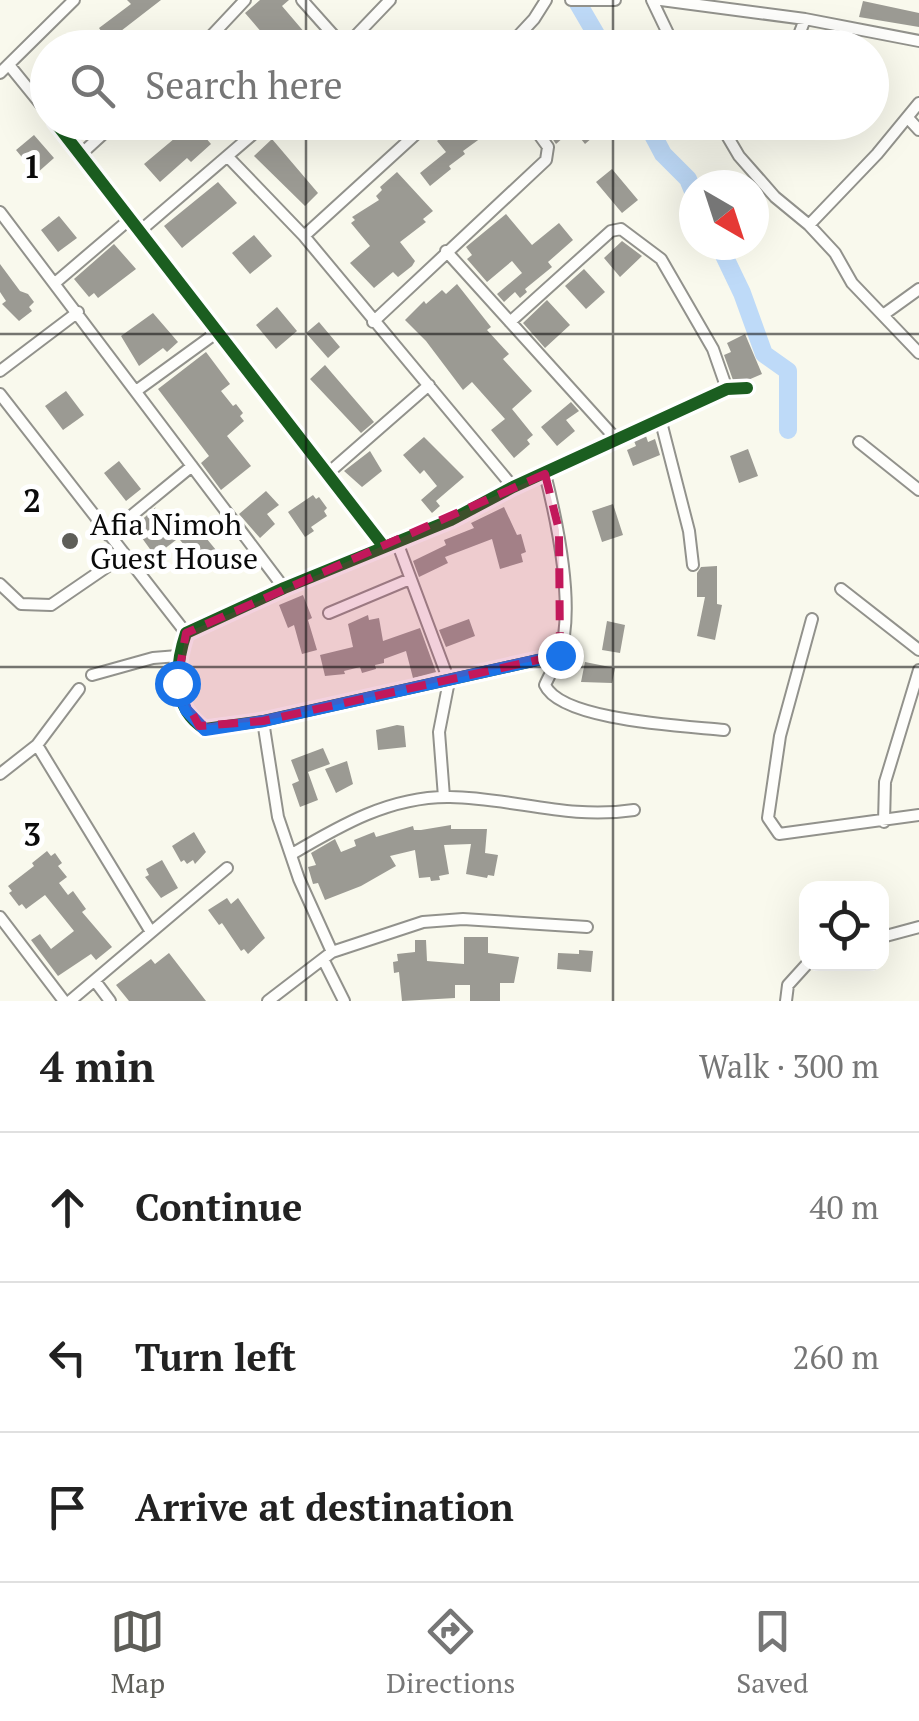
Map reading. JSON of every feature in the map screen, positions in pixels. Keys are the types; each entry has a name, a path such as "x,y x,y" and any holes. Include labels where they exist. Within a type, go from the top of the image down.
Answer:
{"street":[{"path":"44,30 74,0"},
{"path":"217,30 245,0"},
{"path":"302,0 329,30"},
{"path":"361,30 390,0"},
{"path":"524,30 546,0"},
{"path":"574,0 615,0"},
{"path":"652,0 666,30"},
{"path":"661,0 862,30"},
{"path":"801,30 806,19"},
{"path":"889,35 919,41"},
{"path":"30,43 4,69 30,95"},
{"path":"889,139 919,103"},
{"path":"908,118 919,130"},
{"path":"69,140 384,548"},
{"path":"80,154 96,140"},
{"path":"140,231 248,140"},
{"path":"304,236 409,140"},
{"path":"373,322 546,160 548,147 543,140"},
{"path":"730,140 739,156 775,197 836,252 852,283 919,353"},
{"path":"809,225 888,140"},
{"path":"229,158 304,236 513,488"},
{"path":"0,212 284,588"},
{"path":"55,283 130,219"},
{"path":"510,322 611,231 621,229 661,259 713,349 727,389"},
{"path":"446,251 617,440"},
{"path":"882,315 919,289"},
{"path":"0,371 78,312"},
{"path":"136,392 216,334"},
{"path":"326,475 429,385"},
{"path":"560,655 264,721 205,730 186,710 177,683 178,656 186,633 284,588 452,520 727,389 747,388"},
{"path":"0,394 186,633"},
{"path":"661,422 693,565"},
{"path":"859,442 919,490"},
{"path":"108,535 192,466"},
{"path":"545,474 559,530 564,612 560,655 545,685 556,699 608,718 724,730"},
{"path":"397,542 449,681 439,732 444,798"},
{"path":"0,584 21,604 52,604 124,555"},
{"path":"329,614 410,579"},
{"path":"841,589 919,650"},
{"path":"812,618 780,736 768,818 780,834 919,815"},
{"path":"92,675 152,658 178,656"},
{"path":"884,822 885,782 919,670"},
{"path":"0,774 37,745 79,689"},
{"path":"264,721 278,817 344,1001"},
{"path":"37,745 151,932"},
{"path":"292,854 368,812 415,800 444,798 592,815 634,810"},
{"path":"0,917 67,1001 227,868"},
{"path":"268,1001 327,956 437,920 587,927"},
{"path":"889,935 919,927"},
{"path":"786,1001 788,986 801,971"},
{"path":"95,981 110,1001"}],"highlighted area":[{"path":"545,474 559,530 560,655 263,721 199,726 177,683 186,633"}],"building":[{"path":"127,0 161,0 122,30 100,30 99,28 131,4"},
{"path":"260,0 289,0 282,6 302,30 260,30 245,13"},
{"path":"863,1 919,13 919,27 859,17"},
{"path":"30,138 38,140 54,158 36,174 16,150"},
{"path":"173,140 208,140 211,144 191,162 187,158 160,182 144,164"},
{"path":"273,140 318,193 305,206 254,156"},
{"path":"478,140 430,186 420,173 446,152 437,141"},
{"path":"612,169 638,200 622,213 596,182"},
{"path":"397,172 433,211 423,219 426,222 400,242 415,261 412,266 398,277 393,272 374,288 350,263 370,246 351,223 355,220 352,217 379,200 376,196 382,190 380,187"},
{"path":"218,182 237,203 182,248 164,226"},
{"path":"506,214 532,245 559,223 573,240 548,262 552,267 525,289 527,292 520,298 515,292 504,302 497,294 522,273 512,261 487,282 467,259 472,255 466,247"},
{"path":"59,216 77,238 58,252 41,230"},
{"path":"254,235 272,256 250,274 232,253"},
{"path":"622,241 642,256 620,277 604,258"},
{"path":"114,244 136,269 98,298 94,293 89,297 74,279"},
{"path":"0,264 20,291 34,302 29,307 32,311 19,321 2,304 6,301 0,292"},
{"path":"584,269 605,292 586,309 565,286"},
{"path":"457,284 491,327 487,330 509,354 503,359 532,391 512,409 533,435 527,440 530,444 514,458 491,430 505,419 472,382 463,390 405,320 424,301 426,304 442,290 446,294"},
{"path":"547,300 570,325 545,348 523,323"},
{"path":"277,307 297,331 276,349 256,325"},
{"path":"153,313 178,342 139,366 121,336"},
{"path":"319,322 340,347 328,358 306,333"},
{"path":"745,334 762,374 748,380 733,380 724,355 731,352 727,343"},
{"path":"206,352 230,384 221,391 243,413 240,416 244,421 227,436 251,466 221,490 201,463 209,456 158,389"},
{"path":"325,365 374,422 361,433 310,379"},
{"path":"66,391 84,415 63,430 45,406"},
{"path":"571,402 579,411 566,420 575,431 557,446 541,427"},
{"path":"646,436 648,442 655,439 660,455 633,466 627,450 636,446 634,441"},
{"path":"424,437 464,477 436,501 440,506 432,513 421,500 437,486 424,470 420,474 403,455"},
{"path":"748,449 758,476 739,483 730,456"},
{"path":"370,451 382,471 362,487 344,471"},
{"path":"119,461 141,489 126,501 104,473"},
{"path":"266,491 279,505 267,514 275,524 260,538 239,514"},
{"path":"313,495 327,508 327,516 311,527 314,531 305,537 288,512"},
{"path":"613,504 623,535 602,542 592,511"},
{"path":"156,507 154,510 176,540 155,556 134,527"},
{"path":"504,507 517,535 521,534 526,552 521,554 523,562 500,569 492,539 445,557 448,563 419,577 413,561 446,545 444,540 474,528 471,523"},
{"path":"197,527 216,550 199,563 180,540"},
{"path":"717,566 717,604 722,605 715,640 697,636 705,597 697,597 697,573 701,567"},
{"path":"303,595 312,618 308,620 317,650 302,654 294,625 288,628 279,605"},
{"path":"368,615 369,620 379,618 383,641 420,628 436,672 413,678 406,651 384,659 384,663 375,665 376,669 362,673 360,667 344,671 345,674 325,676 320,655 353,647 348,624"},
{"path":"469,619 475,636 446,647 439,630"},
{"path":"607,621 625,625 620,653 602,650"},
{"path":"585,662 615,668 612,683 581,682"},
{"path":"404,726 406,747 378,750 376,730"},
{"path":"323,748 330,764 308,772 318,800 300,807 292,784 299,781 291,760"},
{"path":"347,761 353,784 336,793 325,769"},
{"path":"451,825 451,829 487,829 485,853 498,855 494,876 466,874 471,844 444,845 449,874 439,876 440,880 419,878 415,850 390,856 396,866 325,900 318,883 313,884 308,867 316,865 311,853 335,839 341,852 356,846 354,840 374,832 376,837 413,826 414,830 421,830"},
{"path":"194,832 206,852 195,864 193,860 187,864 181,862 172,846"},
{"path":"47,851 51,856 55,853 62,863 58,866 67,877 59,883 68,895 73,891 86,909 82,912 112,947 96,960 91,954 58,976 31,940 40,934 51,949 74,931 45,895 26,909 22,904 19,906 8,886"},
{"path":"162,860 178,888 161,898 145,877 149,875 146,869"},
{"path":"227,898 231,904 238,898 265,938 248,954 244,949 241,951 208,910"},
{"path":"464,937 488,937 488,953 519,957 514,983 500,983 500,1001 470,1001 470,985 455,985 455,998 402,1001 399,972 394,973 397,954 415,952 415,940 426,940 427,961 464,964"},
{"path":"579,950 593,951 591,972 557,969 558,953 579,954"},
{"path":"169,953 206,1001 129,1001 116,985 151,959 155,964"}],"waterway":[{"path":"576,0 594,30"},
{"path":"656,140 679,170"},
{"path":"726,260 764,354 788,371 788,430"}],"cycle path":[{"path":"69,140 384,547"},
{"path":"560,655 263,721 205,729 186,710 178,673 186,633 451,520 513,487 727,389 747,388"}],"place":[{"name":"Afia Nimoh Guest House","path":"70,541"}],"route":[{"path":"177,683 186,710 205,730 264,721 560,655"}]}
